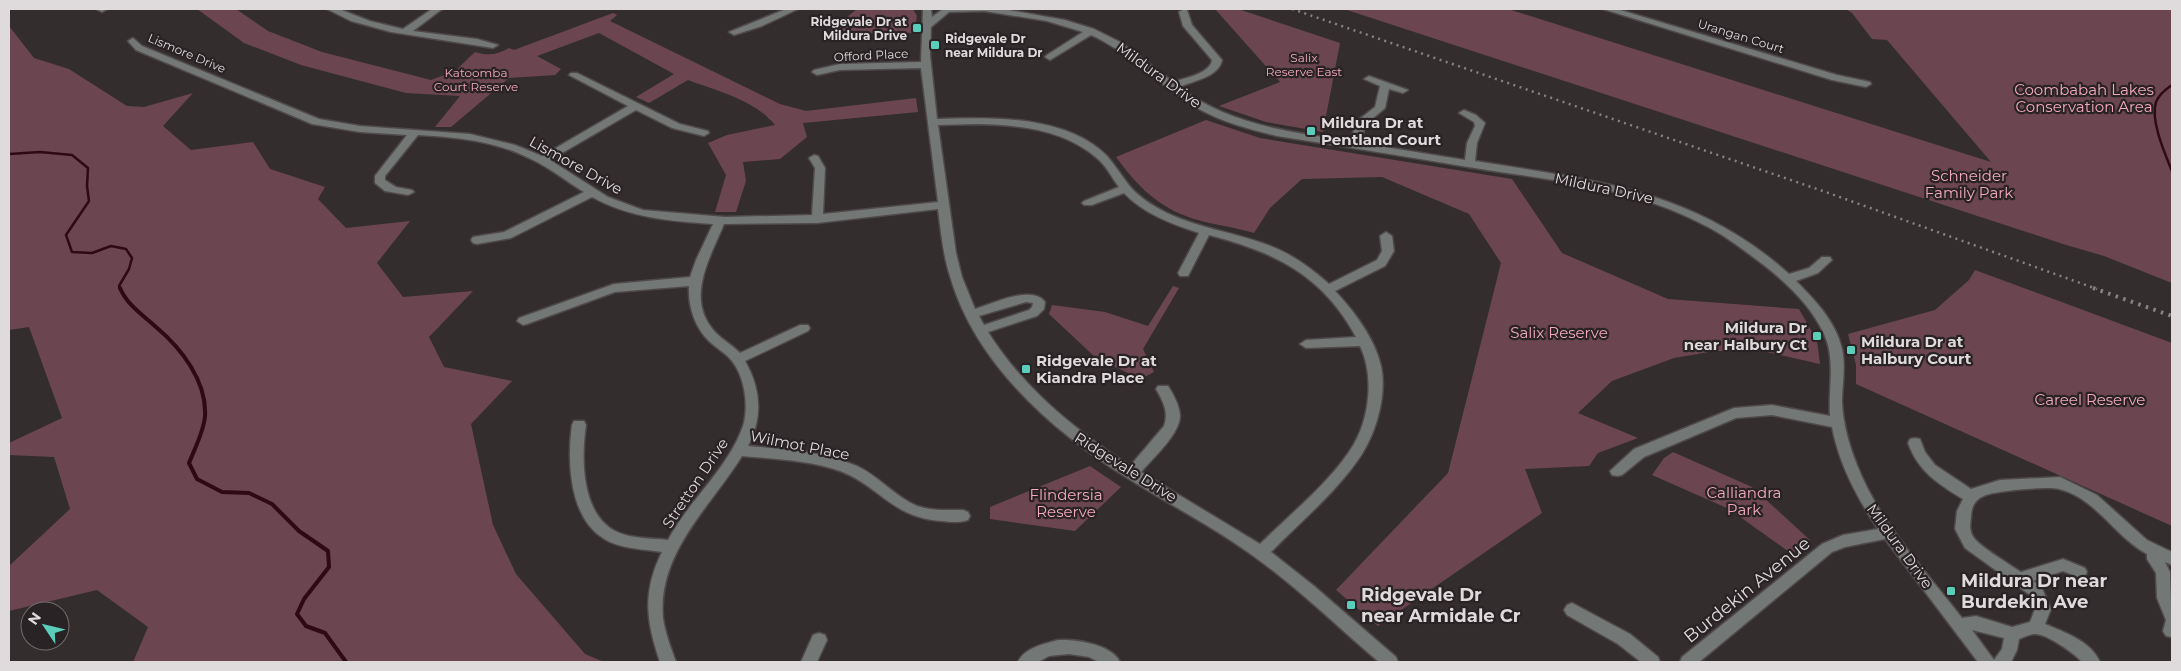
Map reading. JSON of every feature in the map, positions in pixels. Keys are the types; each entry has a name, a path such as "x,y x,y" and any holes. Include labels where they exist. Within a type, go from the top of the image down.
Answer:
{"street":[{"path":"332,9 369,24 406,32 476,40 493,44"},
{"path":"406,32 438,9"},
{"path":"734,32 759,24 793,9"},
{"name":"Mildura Drive","path":"928,9 984,9 1044,18 1091,31 1122,47 1172,86 1207,110 1243,125 1277,133 1604,185 1666,202 1728,232 1753,249 1787,279 1815,308 1831,334 1836,347 1839,366 1836,395 1838,423 1852,470 1865,497 1888,533 1987,662"},
{"name":"Ridgevale Drive","path":"928,9 928,25 924,48 954,268 960,288 972,314 1006,367 1051,415 1103,456 1186,505 1261,553 1291,576 1390,662"},
{"path":"1044,18 1054,9"},
{"name":"Urangan Court","path":"1608,9 1834,78 1866,84"},
{"path":"928,25 950,10"},
{"path":"1172,86 1209,72 1216,66 1217,60 1188,26 1184,12"},
{"path":"1050,57 1091,31"},
{"name":"Lismore Drive","path":"132,41 139,48 316,122 342,128 470,137 491,141 522,151 542,160 590,193 629,210 673,217 720,221 817,219 944,205"},
{"name":"Offord Place","path":"817,72 840,68 926,65"},
{"path":"574,75 676,126 704,133"},
{"path":"1369,79 1403,90"},
{"path":"1354,145 1361,123 1376,114 1380,109 1385,84"},
{"path":"247,105 259,99"},
{"path":"542,160 636,106"},
{"path":"1464,113 1476,119 1480,124 1480,130 1472,142 1470,164"},
{"path":"933,122 962,121 1023,124 1058,132 1083,144 1102,158 1125,189 1146,206 1162,215 1206,230 1244,240 1273,251 1307,272 1329,289 1346,309 1374,363 1375,382 1371,417 1356,451 1339,472 1261,553"},
{"path":"408,192 392,190 382,185 379,181 380,176 414,133"},
{"path":"814,158 820,168 817,219"},
{"path":"1088,202 1125,189"},
{"path":"477,240 507,235 590,193"},
{"name":"Stretton Drive","path":"668,662 660,641 655,615 657,587 664,565 682,528 738,450 749,427 752,402 750,389 738,359 711,336 701,320 695,305 695,281 720,221"},
{"path":"1184,274 1206,230"},
{"path":"1329,289 1375,267 1384,260 1388,251 1386,236"},
{"path":"1787,279 1812,272 1822,266 1826,260"},
{"path":"523,321 614,288 695,281"},
{"path":"972,314 1026,298 1034,298 1039,302 1038,310 1033,313 981,330"},
{"path":"738,359 804,328"},
{"path":"1306,344 1364,341"},
{"path":"1131,474 1174,422 1173,407 1163,389"},
{"path":"1617,471 1639,453 1734,413 1772,410 1838,423"},
{"path":"579,425 576,449 577,474 592,519 610,535 672,547"},
{"path":"1915,443 1918,454 1932,472 1939,478 1972,496"},
{"name":"Wilmot Place","path":"738,450 836,465 866,478 899,503 913,510 937,516 963,516"},
{"path":"2036,627 2043,609 2036,591 1970,544 1962,529 1964,511 1972,496 1979,491 2000,486 2060,483 2092,499 2142,544 2155,551 2154,559 2169,567 2166,598 2172,624"},
{"name":"Burdekin Avenue","path":"1688,662 1827,548 1843,541 1888,533"},
{"path":"2020,578 2063,565 2080,572"},
{"path":"1572,610 1624,639 1652,662"},
{"path":"1959,625 1976,623 2012,634 2036,627 2060,637 2081,650 2092,662"},
{"name":"Ridgevale Drive","path":"1349,628 1378,662"},
{"path":"2002,662 2008,656 2012,634"},
{"path":"809,662 819,640"},
{"path":"1026,662 1039,653 1064,647 1092,650 1112,662"}],"green space":[{"name":"Katoomba Court Reserve","path":"197,9 236,9 268,31 322,52 431,80 455,71 475,52 488,54 509,48 514,50 613,13 617,15 610,21 780,104 806,111 916,98 918,112 803,123 807,137 780,159 743,162 746,181 736,212 715,212 726,175 708,143 727,135 775,125 757,109 735,97 688,80 649,103 636,97 674,74 599,33 537,56 561,69 555,75 509,78 451,127 435,127 460,96 406,93 301,65 244,43"},
{"path":"857,9 913,9 917,16 914,33 826,34"},
{"name":"Salix Reserve East","path":"1215,9 1238,9 1340,43 1323,132 1266,122 1219,106 1280,82"},
{"path":"1344,9 1508,9 1991,162 1887,40 1872,39 1852,13 1846,9 2172,9 2172,283 2104,256"},
{"path":"9,26 34,58 69,69 127,106 144,107 193,93 163,126 191,150 253,142 270,169 325,187 318,199 346,228 410,221 377,263 403,297 473,291 429,337 444,367 512,381 471,424 493,525 516,574 585,654 604,662 133,662 148,627 97,590 51,601 20,601 20,608 9,611 9,566 70,509 54,457 9,455 9,443 62,418 29,327 9,330"},
{"name":"Salix Reserve","path":"1206,120 1260,138 1512,179 1562,253 1668,299 1799,309 1817,341 1820,364 1762,351 1715,351 1674,358 1612,381 1578,413 1638,438 1598,453 1589,466 1525,469 1542,513 1378,626 1336,590 1448,473 1501,263 1469,214 1382,177 1302,179 1270,208 1254,233 1194,219 1170,209 1150,195 1116,157"},
{"name":"Careel Reserve","path":"1975,270 2172,343 2172,526 1856,384 1856,365 1848,334 1935,310 1969,280"},
{"path":"1173,286 1179,288 1143,349 1154,372 1141,379 1096,358 1049,314 1052,305 1105,312 1148,326"},
{"name":"Calliandra Park","path":"1673,452 1752,487 1810,540 1792,554 1729,509 1652,475 1664,458"},
{"name":"Flindersia Reserve","path":"1090,466 1121,487 1075,531 990,519 990,507"}],"waterway":[{"path":"2172,85 2159,97 2155,109 2159,137 2172,171"},
{"path":"9,154 40,152 72,155 88,168 87,186 89,201 66,235 72,252 92,253 111,246 126,249 132,258 129,269 119,286 120,289"},
{"path":"120,288 131,305 165,335 183,355 191,366 202,390 204,422 189,463 197,479 222,492 249,493 272,504 299,531 328,551 329,567 304,599 297,614 306,626 325,633 346,662"}],"railway":[{"path":"1292,9 1820,190 2097,289"},
{"path":"2093,288 2172,316"}],"place":[{"name":"Ridgevale Dr at Mildura Drive","path":"917,28"},
{"name":"Ridgevale Dr near Mildura Dr","path":"935,45"},
{"name":"Mildura Dr at Pentland Court","path":"1311,131"},
{"name":"Mildura Dr near Halbury Ct","path":"1817,336"},
{"name":"Mildura Dr at Halbury Court","path":"1851,350"},
{"name":"Ridgevale Dr at Kiandra Place","path":"1026,369"},
{"name":"Mildura Dr near Burdekin Ave","path":"1951,591"},
{"name":"Ridgevale Dr near Armidale Cr","path":"1351,605"}],"park label":[{"name":"Coombabah Lakes Conservation Area","path":"2084,98"},
{"name":"Schneider Family Park","path":"1969,184"}]}
